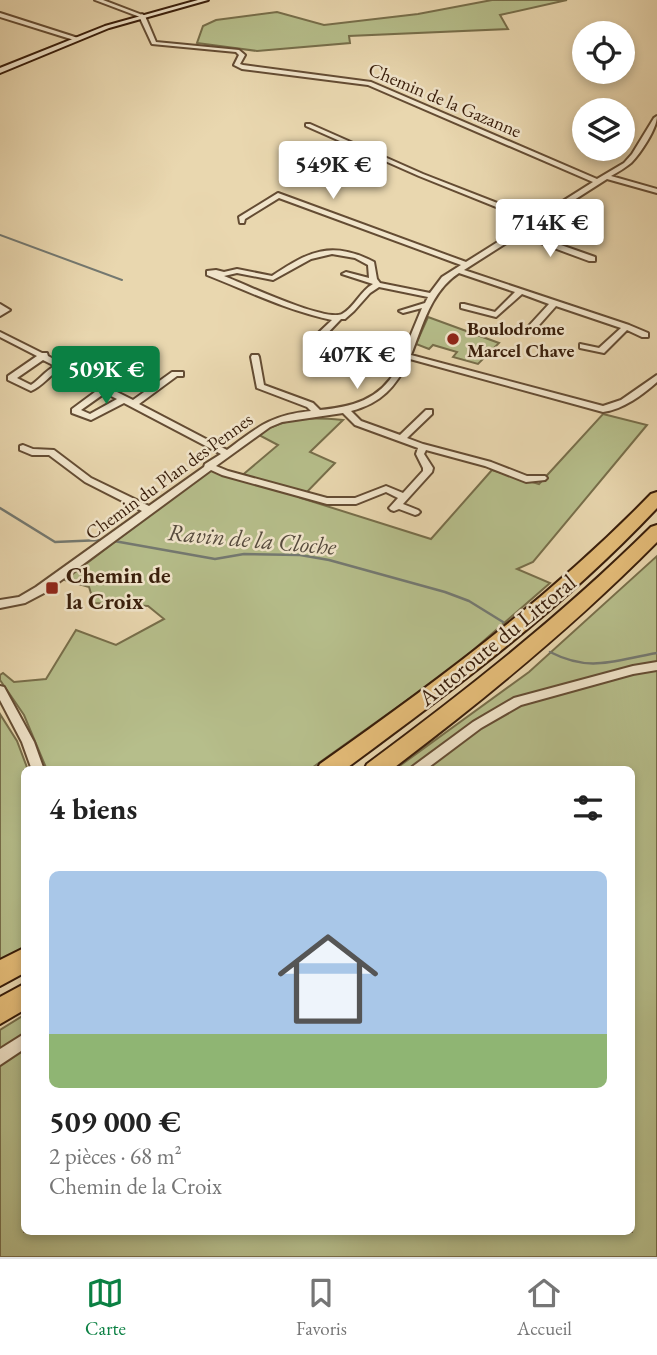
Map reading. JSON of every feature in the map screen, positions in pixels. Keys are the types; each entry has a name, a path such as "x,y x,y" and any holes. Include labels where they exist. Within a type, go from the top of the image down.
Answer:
{"highway":[{"name":"Autoroute du Littoral","path":"334,766 502,640 570,581 657,498"},
{"name":"Autoroute du Littoral","path":"380,766 525,654 657,531"},
{"path":"0,974 21,962"},
{"path":"0,1011 21,998"}],"main road":[{"path":"0,71 76,39 142,16 205,0"}],"street":[{"path":"98,0 142,16"},
{"path":"0,15 76,39"},
{"name":"Chemin de la Gazanne","path":"142,16 154,43 237,51 242,55 237,65 242,67 369,83 598,182"},
{"name":"Chemin du Plan des Pennes","path":"0,604 21,600 40,590 226,453 273,422 286,417 345,410 379,396 400,369 431,295 445,279 607,177 635,155 657,118"},
{"path":"308,125 537,221"},
{"path":"607,177 657,191"},
{"path":"242,222 241,218 278,195 523,292 645,335"},
{"path":"517,232 592,259"},
{"path":"338,318 296,309 209,270 222,274 240,271 273,278 291,264 334,250 371,264 376,283"},
{"path":"346,274 431,295"},
{"path":"376,283 316,340 316,345 359,360 400,369"},
{"path":"464,306 487,315 496,315 523,292"},
{"path":"502,317 523,292"},
{"path":"528,331 554,303"},
{"path":"403,311 426,305"},
{"path":"0,306 6,310 0,314"},
{"path":"583,346 601,351 626,327"},
{"path":"0,334 226,453"},
{"path":"44,355 11,378 31,388 41,382 49,372 62,366"},
{"path":"406,356 603,409 616,408 630,396 643,392 657,377"},
{"path":"255,357 260,386 313,407 318,414"},
{"path":"137,359 75,411 91,417 129,402 175,374 180,374"},
{"path":"345,410 358,423 423,447 488,464 526,479 542,478"},
{"path":"401,439 429,412"},
{"path":"399,503 428,472 428,466 420,454 423,447"},
{"path":"23,448 32,452 51,452 88,480 148,510"},
{"path":"208,466 319,500 356,501 383,489 415,512"},
{"path":"421,766 477,725 518,701 657,666"},
{"path":"0,690 28,742 37,766"},
{"path":"0,1058 21,1043"}],"green space":[{"path":"492,0 567,0 500,15 508,29 349,36 350,43 257,51 197,43 203,26 216,20 277,12 324,25 418,14"},
{"name":"Boulodrome Marcel Chave","path":"428,317 499,343 478,364 453,357 457,352 433,345 429,349 416,344"},
{"path":"603,414 647,425 533,562 517,569 550,583 455,666 315,766 45,766 24,715 0,680 3,673 14,682 46,679 76,630 116,645 164,619 148,606 94,603 89,587 65,580 210,469 239,478 278,445 257,434 279,424 298,420 343,420 310,452 335,463 301,498 431,539 492,470 539,484"},
{"path":"657,556 657,1257 0,1257 0,1030 21,1017 21,1235 635,1235 635,766 400,766 529,672"},
{"path":"0,714 17,741 26,766 21,766 21,950 0,963"}],"waterway":[{"path":"0,235 122,280"},
{"name":"Ravin de la Cloche","path":"0,508 55,542 102,540"},
{"name":"Ravin de la Cloche","path":"114,541 215,559 244,554 300,555 329,560 445,592 469,601 503,622"},
{"name":"Ravin de la Cloche","path":"550,652 578,662 591,663 657,653"}],"place":[{"name":"Boulodrome Marcel Chave","path":"453,339"},
{"name":"Chemin de la Croix","path":"52,588"}]}
